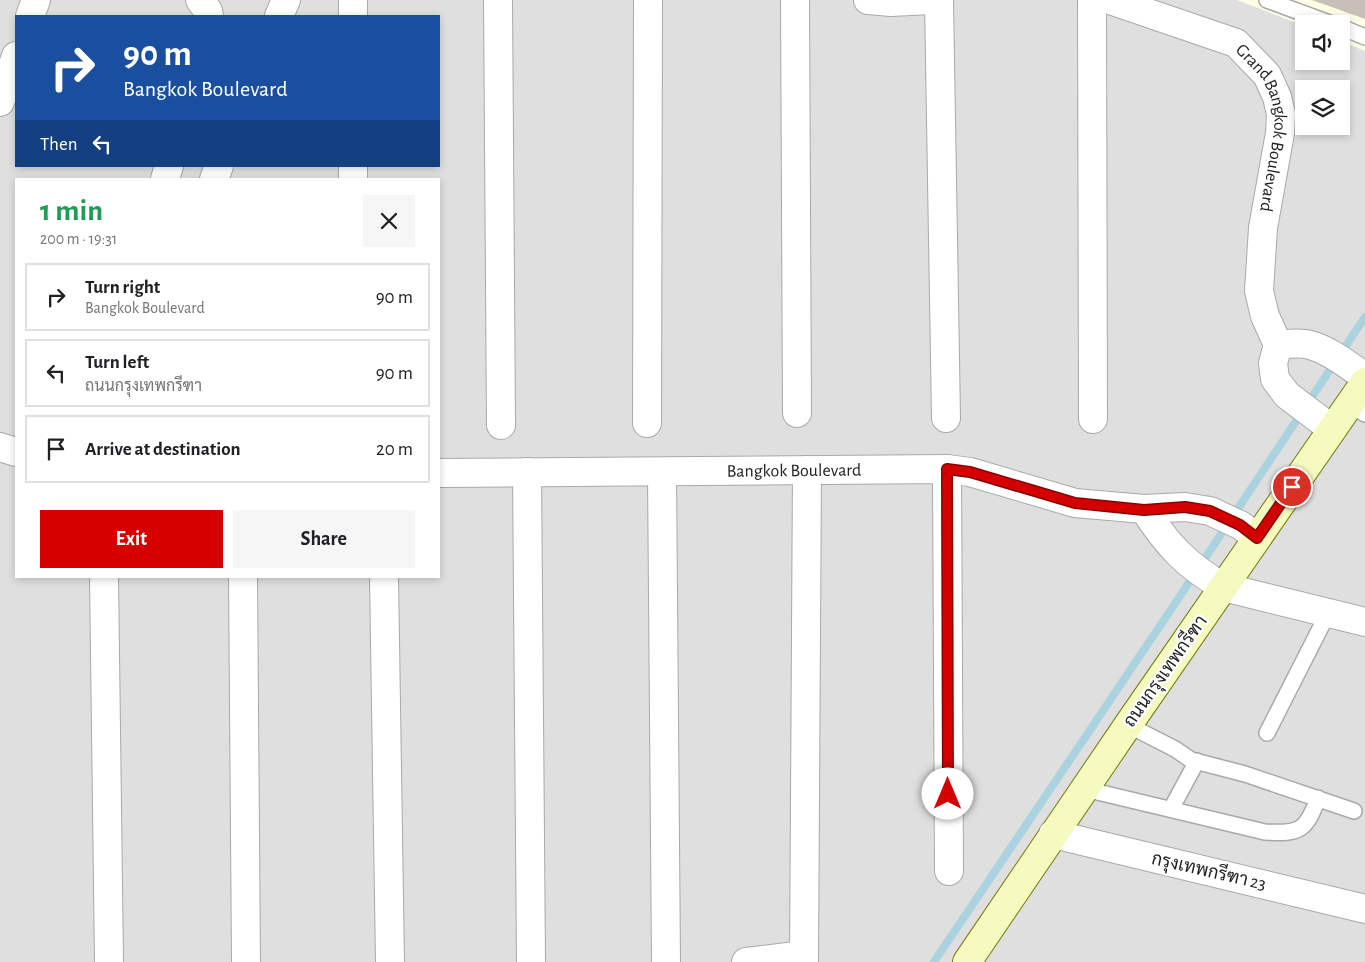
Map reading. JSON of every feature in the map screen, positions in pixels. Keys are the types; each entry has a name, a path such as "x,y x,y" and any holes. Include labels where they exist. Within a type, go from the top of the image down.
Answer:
{"main road":[{"name":"ถนนกรุงเทพกรีฑา","path":"967,962 1128,725 1213,580 1324,422 1357,409 1360,375"}],"street":[{"path":"30,15 36,0"},
{"path":"200,0 209,15"},
{"path":"279,15 286,0"},
{"path":"353,0 353,15"},
{"path":"498,0 501,425"},
{"path":"647,423 648,0"},
{"path":"795,0 797,413"},
{"path":"868,0 891,2 932,0"},
{"path":"939,0 946,418"},
{"path":"1092,0 1093,419"},
{"name":"Grand Bangkok Boulevard","path":"1110,0 1236,43 1267,75 1277,97 1281,114 1280,132 1263,228 1259,291 1265,316 1278,345"},
{"path":"0,102 15,59"},
{"path":"1324,422 1287,395 1275,379 1274,363 1278,345 1296,343 1321,349 1360,375"},
{"path":"0,447 15,452"},
{"path":"947,469 949,871"},
{"name":"Bangkok Boulevard","path":"440,473 947,469 970,472 1075,503 1144,510 1185,507 1210,511 1249,531"},
{"path":"746,962 804,959 808,470"},
{"path":"527,472 531,962"},
{"path":"662,472 666,962"},
{"path":"1144,510 1161,535 1177,553 1213,580 1365,622"},
{"path":"104,578 110,962"},
{"path":"243,578 246,962"},
{"path":"384,578 390,962"},
{"name":"กรุงเทพกรีฑา 23","path":"1053,834 1365,909"}],"lane":[{"path":"1267,0 1308,15"},
{"path":"1350,31 1365,37"},
{"path":"1267,734 1328,613"},
{"path":"1128,725 1175,748 1184,756 1196,761 1229,769 1354,811"},
{"path":"1171,809 1196,761"},
{"path":"1085,789 1265,832 1287,834 1299,830 1311,818 1318,798"}],"shaded area":[{"path":"0,0 1365,0 1365,962 0,962"},
{"path":"1237,0 1365,0 1365,51 1350,45 1350,15 1295,15 1295,23"}],"building":[{"path":"1312,0 1365,0 1365,19"}],"waterway":[{"path":"934,962 1365,317"}],"route":[{"path":"948,794 947,469 970,472 1075,503 1144,510 1185,507 1210,511 1240,525 1257,538 1292,487"}]}
